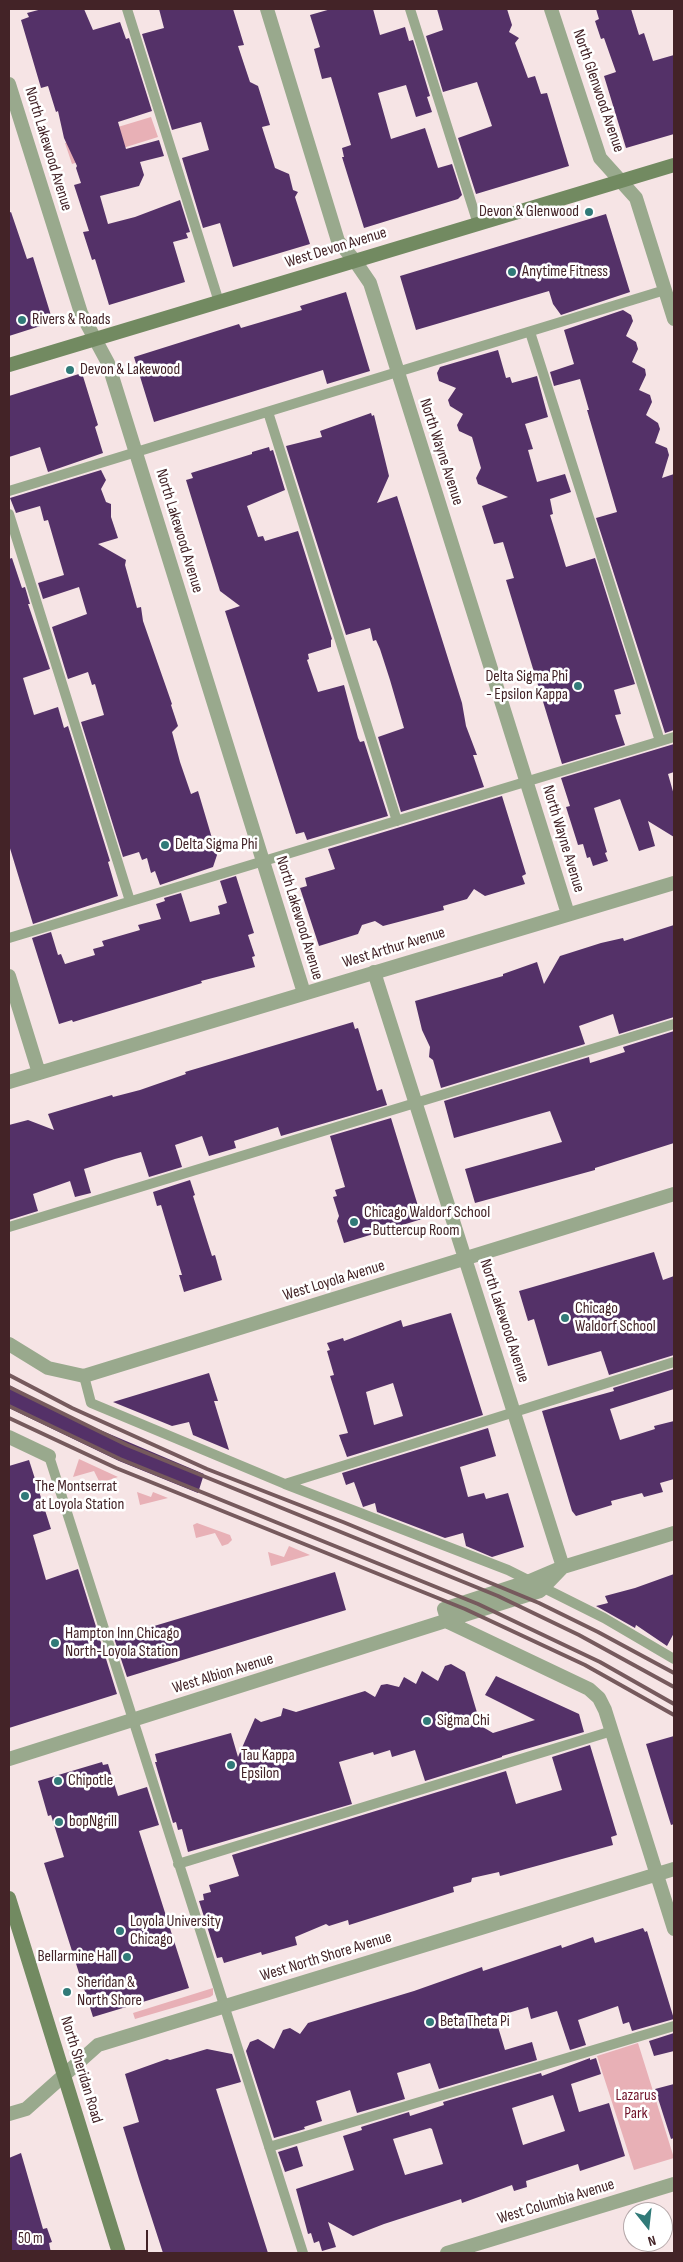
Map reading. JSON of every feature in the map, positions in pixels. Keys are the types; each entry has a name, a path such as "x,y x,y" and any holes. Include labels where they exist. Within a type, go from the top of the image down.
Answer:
{"main road":[{"name":"West Devon Avenue","path":"9,365 674,165"},
{"name":"North Sheridan Road","path":"9,1898 119,2253"}],"street":[{"name":"North Wayne Avenue","path":"266,9 338,241 356,261 370,283 568,914"},
{"name":"North Glenwood Avenue","path":"551,9 600,158 636,198 674,319"},
{"name":"North Lakewood Avenue","path":"9,84 81,313 108,363 304,993"},
{"name":"West Arthur Avenue","path":"9,1082 674,883"},
{"name":"North Lakewood Avenue","path":"374,972 563,1567"},
{"path":"9,976 39,1073"},
{"name":"West Loyola Avenue","path":"9,1344 48,1368 84,1376 674,1194"},
{"path":"9,1437 49,1456"},
{"path":"674,1533 563,1567 530,1581 444,1609 448,1622 589,1689 599,1698 612,1731 674,1929"},
{"name":"West Albion Avenue","path":"9,1759 448,1622 544,1588 563,1567"},
{"name":"West North Shore Avenue","path":"9,2114 26,2108 98,2045 674,1869"},
{"name":"West Columbia Avenue","path":"447,2253 674,2184"}],"lane":[{"path":"127,9 219,302"},
{"path":"410,9 478,224"},
{"path":"9,491 665,290"},
{"path":"530,332 660,741"},
{"path":"268,412 397,821"},
{"path":"9,514 130,901"},
{"path":"9,938 674,737"},
{"path":"9,1227 674,1024"},
{"path":"286,1484 674,1362"},
{"path":"84,1376 91,1403 286,1484 508,1570 604,1618 674,1659"},
{"path":"49,1456 303,2253"},
{"path":"178,1864 612,1731"},
{"path":"268,2147 674,2026"}],"green space":[{"path":"151,117 158,137 72,164 65,143"},
{"path":"79,1459 118,1477 100,1483 94,1471 73,1477"},
{"path":"137,1492 151,1497 153,1492 168,1498 140,1505"},
{"path":"197,1523 230,1535 232,1540 222,1546 215,1533 196,1538 193,1525"},
{"path":"289,1546 310,1555 271,1566 268,1552 284,1557"},
{"path":"213,1988 213,1995 210,1997 135,2019 133,2013"},
{"name":"Lazarus Park","path":"638,2043 674,2158 634,2170 597,2056"}],"building":[{"path":"42,9 84,9 93,30 120,22 126,39 129,38 152,111 118,122 126,149 159,140 164,156 140,162 144,175 139,186 100,196 108,224 135,217 180,200 190,232 186,233 188,238 173,242 185,282 109,305 95,259 92,260 83,232 89,231 74,185 81,183 77,166 64,138 58,111 56,112 48,86 41,88 21,20 29,17 27,13"},
{"path":"159,9 233,9 244,45 238,46 250,82 258,86 270,125 262,127 275,168 289,174 293,190 298,192 295,197 310,244 233,267 220,223 203,228 182,158 209,150 201,122 172,130 142,34 164,28"},
{"path":"331,9 373,9 380,35 405,27 409,41 413,40 430,96 427,97 432,112 416,117 406,85 378,93 391,139 425,128 438,168 452,164 462,195 458,199 364,228 342,157 344,157 342,148 351,145 331,77 322,79 314,49 320,47 310,15"},
{"path":"437,9 507,9 512,25 509,32 519,38 515,43 528,78 535,76 541,94 547,93 569,166 476,194 458,138 492,126 477,82 443,92 426,36 443,30"},
{"path":"596,9 631,9 639,35 644,33 653,61 674,55 674,134 626,148 604,76 616,72 604,38 601,39 595,21 599,19"},
{"path":"11,212 27,259 33,257 53,322 9,336 9,213"},
{"path":"606,214 630,292 561,315 553,304 549,291 416,330 400,276"},
{"path":"346,292 370,371 327,384 323,370 154,422 134,357 239,324 241,328 302,310 300,306"},
{"path":"623,310 631,315 633,321 626,336 636,342 638,349 632,362 645,369 646,375 639,390 650,395 652,402 646,415 658,423 660,429 655,443 667,448 669,455 662,478 674,474 674,730 665,733 596,518 617,512 587,410 589,410 580,379 554,386 550,372 574,364 564,330"},
{"path":"498,350 506,378 510,377 512,383 537,376 548,417 525,424 533,449 528,450 537,482 565,474 571,492 550,499 553,514 550,515 566,567 595,558 635,684 614,690 621,714 615,715 625,745 562,764 506,580 514,578 503,542 494,544 482,506 508,497 478,484 476,478 481,468 472,437 459,431 457,425 463,414 450,406 448,400 456,388 439,381 437,373 440,367"},
{"path":"82,373 98,425 95,427 103,453 48,472 40,447 9,457 9,396"},
{"path":"371,413 372,416 374,415 389,476 377,503 397,496 462,703 466,726 477,755 473,755 484,787 401,812 378,737 404,728 390,680 380,649 376,640 373,641 370,628 346,635 286,446 322,437 320,431"},
{"path":"269,447 270,451 273,450 285,490 247,506 258,537 263,536 265,541 298,531 332,639 331,647 308,654 309,659 307,660 318,692 344,685 358,738 360,742 364,741 388,816 307,840 304,832 296,834 225,611 240,606 220,591 186,480 193,478 191,473"},
{"path":"101,470 106,480 101,489 106,502 111,504 111,517 118,538 98,544 126,560 125,565 137,608 141,607 143,621 178,726 172,732 180,762 191,794 198,791 217,855 213,867 160,885 155,871 151,873 147,858 142,860 139,852 123,857 81,722 104,715 95,684 92,685 88,672 68,679 52,627 87,614 79,587 43,599 38,583 64,575 48,520 44,521 40,506 16,513 10,498"},
{"path":"12,558 22,588 25,587 30,604 28,604 50,669 23,678 34,715 58,707 64,728 68,726 110,861 108,862 118,896 33,924 9,845 9,559"},
{"path":"674,744 674,772 668,774 674,795 674,837 648,821 655,846 639,851 620,799 594,808 608,861 593,866 590,857 587,858 583,844 578,845 566,807 570,806 561,778"},
{"path":"502,796 526,874 522,876 525,884 485,896 474,889 467,899 443,906 444,910 383,926 375,921 362,925 358,934 319,946 300,888 307,886 305,878 335,869 328,849"},
{"path":"236,876 254,933 248,935 255,956 252,957 255,967 201,981 202,983 73,1022 72,1020 59,1024 32,938 51,932 58,955 61,954 65,964 95,955 93,949 104,946 102,941 140,930 138,925 161,919 156,904 165,901 164,898 181,893 190,922 220,914 218,906 227,903 220,881"},
{"path":"674,925 674,1017 619,1034 613,1014 579,1026 585,1044 441,1088 433,1060 429,1057 430,1047 422,1030 415,1001 503,976 503,974 537,962 544,984 560,956 601,943 623,938 624,941"},
{"path":"353,1022 355,1029 358,1028 377,1091 382,1089 387,1105 281,1136 278,1127 234,1141 236,1148 209,1156 202,1136 175,1145 182,1167 149,1177 141,1152 115,1159 84,1169 91,1193 75,1197 70,1181 33,1194 38,1211 9,1220 9,1125 28,1120 54,1130 48,1114 112,1095 113,1097 140,1090 186,1074 185,1072"},
{"path":"674,1031 674,1143 595,1168 595,1170 475,1203 465,1169 562,1142 550,1111 454,1138 444,1101 589,1057 590,1063 625,1052 623,1047"},
{"path":"391,1118 422,1219 344,1243 337,1221 339,1216 333,1197 337,1196 335,1190 345,1187 330,1136"},
{"path":"190,1180 195,1195 193,1196 212,1256 215,1255 222,1280 184,1292 179,1275 182,1275 161,1205 157,1206 153,1192"},
{"path":"654,1252 663,1280 674,1276 674,1355 609,1375 601,1351 548,1366 534,1319 528,1321 519,1291"},
{"path":"451,1313 483,1415 347,1457 339,1435 348,1433 330,1376 334,1375 327,1351 330,1350 327,1343 343,1338 344,1341 401,1320 403,1327","holes":["393,1383 403,1416 374,1425 366,1392"]},
{"path":"674,1369 674,1389 610,1409 620,1440 655,1429 654,1426 674,1421 674,1479 660,1483 663,1492 644,1497 642,1493 611,1501 612,1505 576,1516 572,1511 542,1411 614,1391 613,1388"},
{"path":"209,1373 218,1401 214,1401 229,1450 193,1435 189,1422 172,1426 113,1402"},
{"path":"9,1385 67,1416 204,1474 198,1493 119,1461 9,1408"},
{"path":"488,1428 496,1456 460,1467 468,1497 484,1493 486,1499 508,1493 524,1547 492,1557 466,1546 463,1533 445,1538 377,1512 375,1503 363,1507 354,1482 346,1485 342,1473"},
{"name":"Hampton Inn Chicago North-Loyola Station","path":"29,1460 51,1529 33,1535 46,1580 78,1569 117,1694 9,1728 9,1466"},
{"path":"335,1572 346,1610 127,1677 114,1638"},
{"path":"674,1574 674,1633 667,1646 636,1625 635,1628 596,1606 608,1603 605,1596"},
{"path":"451,1664 465,1672 481,1726 493,1733 535,1720 485,1695 496,1676 579,1714 584,1732 425,1781 415,1750 392,1757 390,1750 374,1755 373,1752 339,1762 352,1804 188,1852 182,1829 178,1830 176,1822 173,1823 155,1762 157,1762 155,1754 231,1733 238,1757 255,1718 261,1722 281,1716 283,1708 296,1712 365,1691 375,1697 381,1685 387,1684 399,1687 404,1677 416,1684 422,1671 438,1681 445,1666"},
{"path":"674,1736 674,1824 671,1825 646,1744"},
{"path":"590,1745 617,1835 611,1837 613,1845 500,1876 499,1872 472,1878 471,1882 453,1887 454,1892 349,1925 348,1920 329,1926 326,1924 295,1937 297,1945 262,1955 261,1952 224,1963 222,1957 217,1958 199,1901 204,1900 203,1894 211,1892 209,1885 239,1876 232,1855 506,1771 516,1804 562,1790 552,1757"},
{"name":"Loyola University Chicago","path":"102,1762 103,1765 108,1764 118,1796 147,1787 159,1825 139,1831 189,1988 93,2017 44,1863 64,1857 51,1815 48,1816 38,1781"},
{"path":"643,1928 645,1932 647,1931 674,2019 632,2031 629,2022 623,2024 618,2006 578,2020 586,2045 570,2050 557,2011 531,2019 528,2007 495,2017 505,2050 532,2042 537,2060 439,2089 430,2063 397,2073 405,2099 357,2113 350,2090 316,2101 322,2121 304,2127 305,2129 274,2138 246,2051 250,2042 258,2039 274,2049 283,2030 290,2028 300,2034 308,2023 414,1991 482,1967 483,1971 561,1945 562,1948 593,1937 595,1943"},
{"path":"674,2033 674,2051 654,2056 649,2041"},
{"path":"207,2049 232,2054 241,2082 216,2089 268,2253 163,2253 123,2127 139,2122 125,2074 167,2059 170,2060"},
{"path":"590,2058 590,2060 596,2058 601,2074 571,2084 579,2112 609,2103 625,2156 580,2171 578,2164 526,2181 527,2187 514,2191 512,2185 462,2203 461,2199 353,2236 328,2222 336,2247 322,2251 319,2241 314,2243 311,2233 308,2234 296,2189 354,2170 343,2136 362,2130 361,2127 409,2112 410,2116 444,2105 443,2102 541,2073 542,2076","holes":["553,2095 565,2131 523,2145 512,2108","432,2129 443,2164 405,2175 393,2139"]},
{"path":"674,2084 674,2138 671,2139 655,2089"},
{"path":"297,2146 303,2166 285,2172 278,2152"},
{"path":"21,2153 43,2229 47,2228 52,2242 49,2243 51,2253 9,2253 9,2158"}],"railway":[{"path":"9,1375 72,1408 207,1469 343,1522 539,1603 674,1673"},
{"path":"9,1387 127,1445 498,1596 579,1635 674,1687"},
{"path":"9,1406 120,1459 478,1604 600,1662 674,1704"},
{"path":"9,1418 116,1468 465,1609 585,1665 674,1715"}],"place":[{"name":"Devon & Glenwood","path":"589,212"},
{"name":"Anytime Fitness","path":"512,272"},
{"name":"Rivers & Roads","path":"22,320"},
{"name":"Devon & Lakewood","path":"70,370"},
{"name":"Delta Sigma Phi - Epsilon Kappa","path":"578,686"},
{"name":"Delta Sigma Phi","path":"165,845"},
{"name":"Chicago Waldorf School - Buttercup Room","path":"354,1222"},
{"name":"Chicago Waldorf School","path":"565,1318"},
{"name":"The Montserrat at Loyola Station","path":"25,1496"},
{"name":"Hampton Inn Chicago North-Loyola Station","path":"55,1643"},
{"name":"Sigma Chi","path":"427,1721"},
{"name":"Tau Kappa Epsilon","path":"231,1765"},
{"name":"Chipotle","path":"58,1781"},
{"name":"bopNgrill","path":"59,1822"},
{"name":"Loyola University Chicago","path":"120,1931"},
{"name":"Bellarmine Hall","path":"127,1957"},
{"name":"Sheridan & North Shore","path":"67,1992"},
{"name":"Beta Theta Pi","path":"430,2022"}]}
